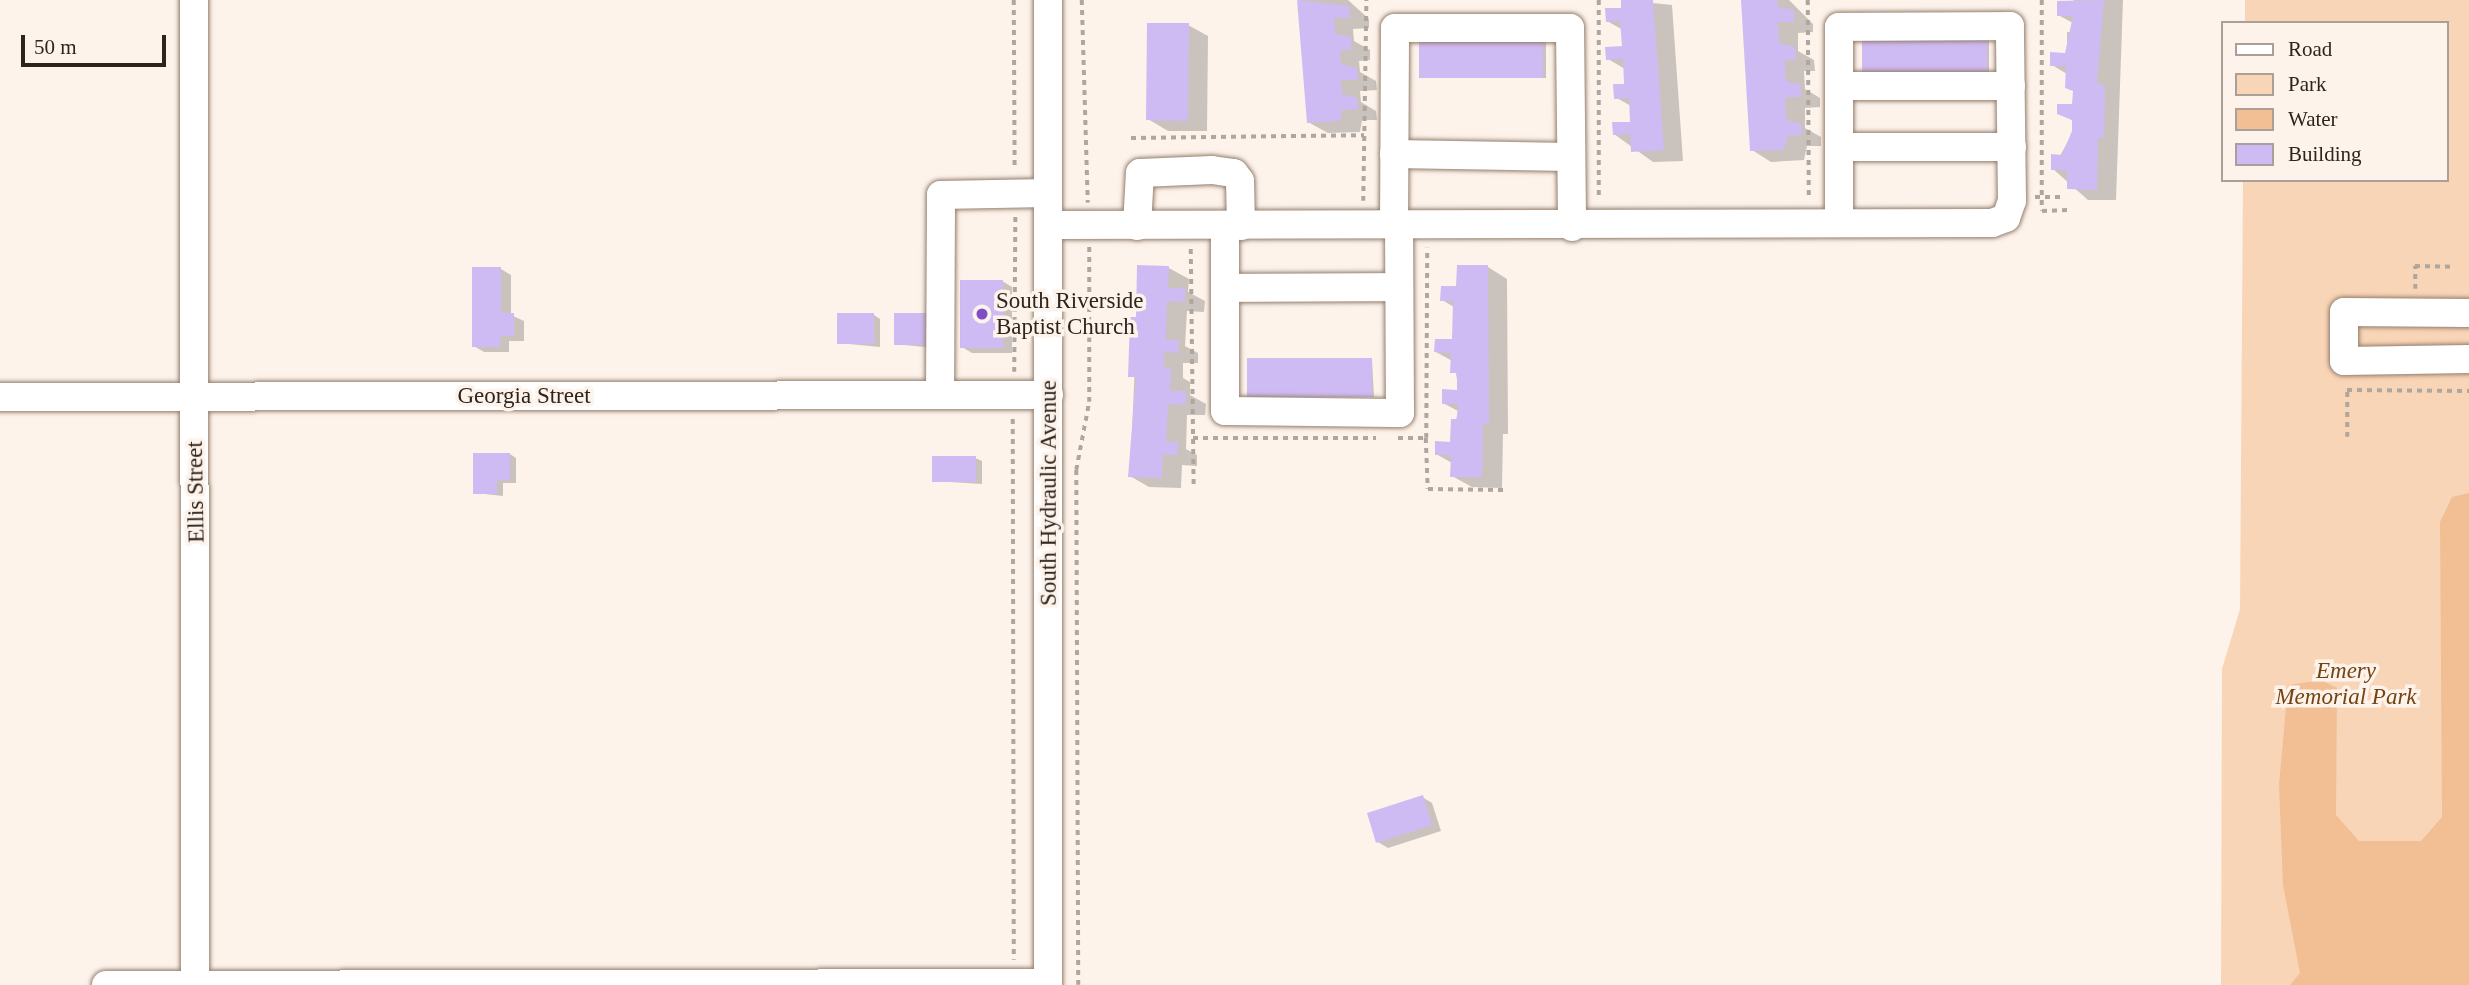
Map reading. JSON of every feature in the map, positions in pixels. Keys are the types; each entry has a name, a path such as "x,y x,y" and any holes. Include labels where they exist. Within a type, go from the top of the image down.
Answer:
{"street":[{"name":"Ellis Street","path":"194,0 195,985"},
{"name":"South Hydraulic Avenue","path":"1048,0 1048,984"},
{"path":"1048,225 1572,227 1992,223 2006,218 2012,201 2010,26 1839,27 1839,223"},
{"path":"1137,226 1140,173 1212,170 1234,173 1240,181 1225,288 1225,411 1400,413 1394,154 1395,27 1570,27 1572,227"},
{"path":"1839,86 2011,86"},
{"path":"1839,147 2012,147"},
{"path":"1394,154 1571,157"},
{"path":"940,395 941,195 1048,193"},
{"path":"1225,288 1399,287"},
{"path":"2469,313 2344,312 2344,360 2469,359"},
{"name":"Georgia Street","path":"0,397 1049,395"},
{"path":"106,985 1048,984"}],"path":[{"path":"1014,0 1014,983"},
{"path":"1078,985 1076,470 1089,402 1089,225 1082,0"},
{"path":"1363,201 1366,0"},
{"path":"1599,0 1600,200"},
{"path":"1808,0 1809,200"},
{"path":"2042,0 2042,211 2068,209"},
{"path":"1131,138 1364,135"},
{"path":"1191,236 1194,489"},
{"path":"1427,238 1428,489 1504,490"},
{"path":"2415,289 2415,266 2454,267"},
{"path":"2347,437 2347,390 2469,391"},
{"path":"1193,438 1426,438"}],"green space":[{"name":"Emery Memorial Park","path":"2245,0 2469,0 2469,985 2221,985 2222,669 2240,609 2243,182 2448,182 2448,21 2245,21"}],"water":[{"path":"2469,493 2469,985 2290,985 2300,973 2283,885 2279,785 2288,685 2321,680 2337,688 2336,815 2359,841 2421,841 2442,817 2440,522 2452,497"}],"building":[{"path":"1297,0 1349,6 1350,18 1334,18 1335,34 1351,37 1351,50 1340,50 1341,64 1357,68 1358,80 1341,80 1342,94 1357,98 1358,109 1342,110 1340,121 1307,123"},
{"path":"1621,0 1653,0 1664,150 1631,152 1630,134 1613,135 1612,122 1630,122 1629,98 1614,99 1613,84 1624,84 1623,59 1606,60 1605,47 1622,46 1620,21 1606,22 1605,8 1621,8"},
{"path":"1741,0 1777,0 1778,7 1794,10 1794,22 1778,22 1779,43 1795,47 1796,60 1785,60 1786,81 1801,85 1801,97 1785,97 1786,120 1801,124 1802,135 1787,136 1784,150 1750,151"},
{"path":"2104,0 2097,83 2105,86 2104,138 2098,138 2097,190 2067,189 2067,170 2051,170 2051,154 2062,155 2072,131 2072,120 2057,114 2057,104 2072,104 2073,91 2065,88 2066,66 2050,66 2050,52 2065,53 2073,16 2057,16 2057,1"},
{"path":"1147,23 1189,23 1188,121 1146,120"},
{"path":"1862,34 1987,34 1987,76 1862,76"},
{"path":"1419,36 1543,36 1543,78 1419,78"},
{"path":"1137,265 1169,266 1168,288 1185,288 1185,302 1167,301 1166,340 1179,340 1178,353 1164,352 1164,368 1171,369 1170,391 1186,391 1186,405 1168,404 1166,442 1178,442 1177,455 1162,455 1162,478 1128,477 1136,377 1128,377 1130,317 1136,317"},
{"path":"1457,265 1488,265 1489,424 1483,424 1482,477 1450,477 1451,455 1435,455 1435,441 1450,442 1451,419 1457,419 1458,404 1442,404 1442,389 1457,390 1457,373 1450,373 1451,353 1434,352 1435,339 1452,339 1453,301 1440,301 1441,286 1456,286"},
{"path":"472,267 501,267 501,313 514,313 514,336 500,336 500,347 472,347"},
{"name":"South Riverside Baptist Church","path":"960,280 1003,280 1003,348 960,348"},
{"path":"837,313 874,313 874,344 837,344"},
{"path":"894,313 929,313 929,345 894,345"},
{"path":"1247,358 1372,358 1372,397 1247,397"},
{"path":"473,453 510,453 510,480 497,480 497,494 473,494"},
{"path":"932,456 976,456 976,482 932,482"},
{"path":"1423,795 1432,825 1376,843 1367,813"}],"place":[{"name":"South Riverside Baptist Church","path":"982,314"}]}
